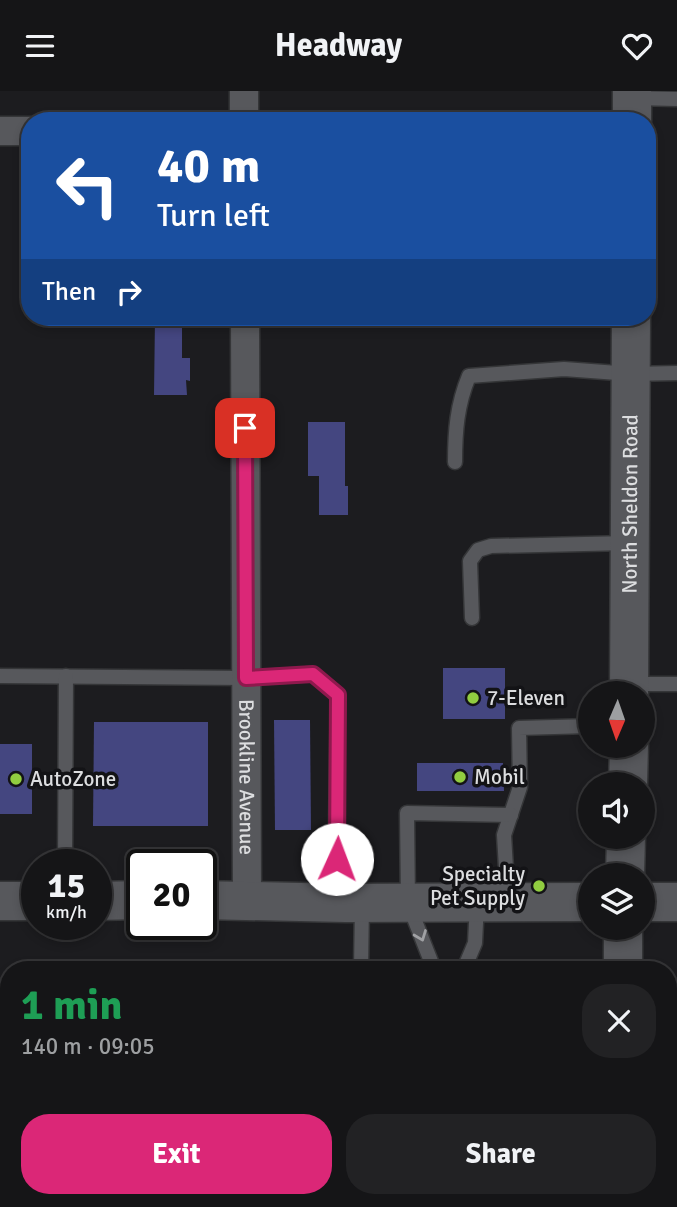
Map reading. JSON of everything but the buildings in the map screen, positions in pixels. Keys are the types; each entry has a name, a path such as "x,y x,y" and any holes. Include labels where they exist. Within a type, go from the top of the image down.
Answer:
{"main road":[{"name":"North Sheldon Road","path":"629,681 631,326"},
{"path":"217,900 578,902"},
{"path":"0,901 21,901"},
{"path":"655,902 677,902"},
{"path":"623,940 623,961"}],"street":[{"path":"244,91 244,112"},
{"path":"0,131 21,131"},
{"name":"Brookline Avenue","path":"244,326 246,678 255,901"}],"lane":[{"path":"632,103 677,99"},
{"path":"455,462 455,428 459,400 469,376 564,369 677,373"},
{"path":"472,618 470,561 478,550 502,545 630,543"},
{"path":"0,676 246,678 313,674 338,695 348,903 359,961"},
{"path":"65,849 66,676"},
{"path":"655,686 677,684"},
{"path":"467,961 493,903 504,835 520,787 519,727 578,726"},
{"path":"431,961 408,903 407,813 511,815"}],"place":[{"name":"7-Eleven","path":"473,698"},
{"name":"Mobil","path":"460,777"},
{"name":"AutoZone","path":"16,779"},
{"name":"Specialty Pet Supply","path":"539,886"}],"route":[{"path":"245,428 246,678 313,674 338,695 337,859"}]}
